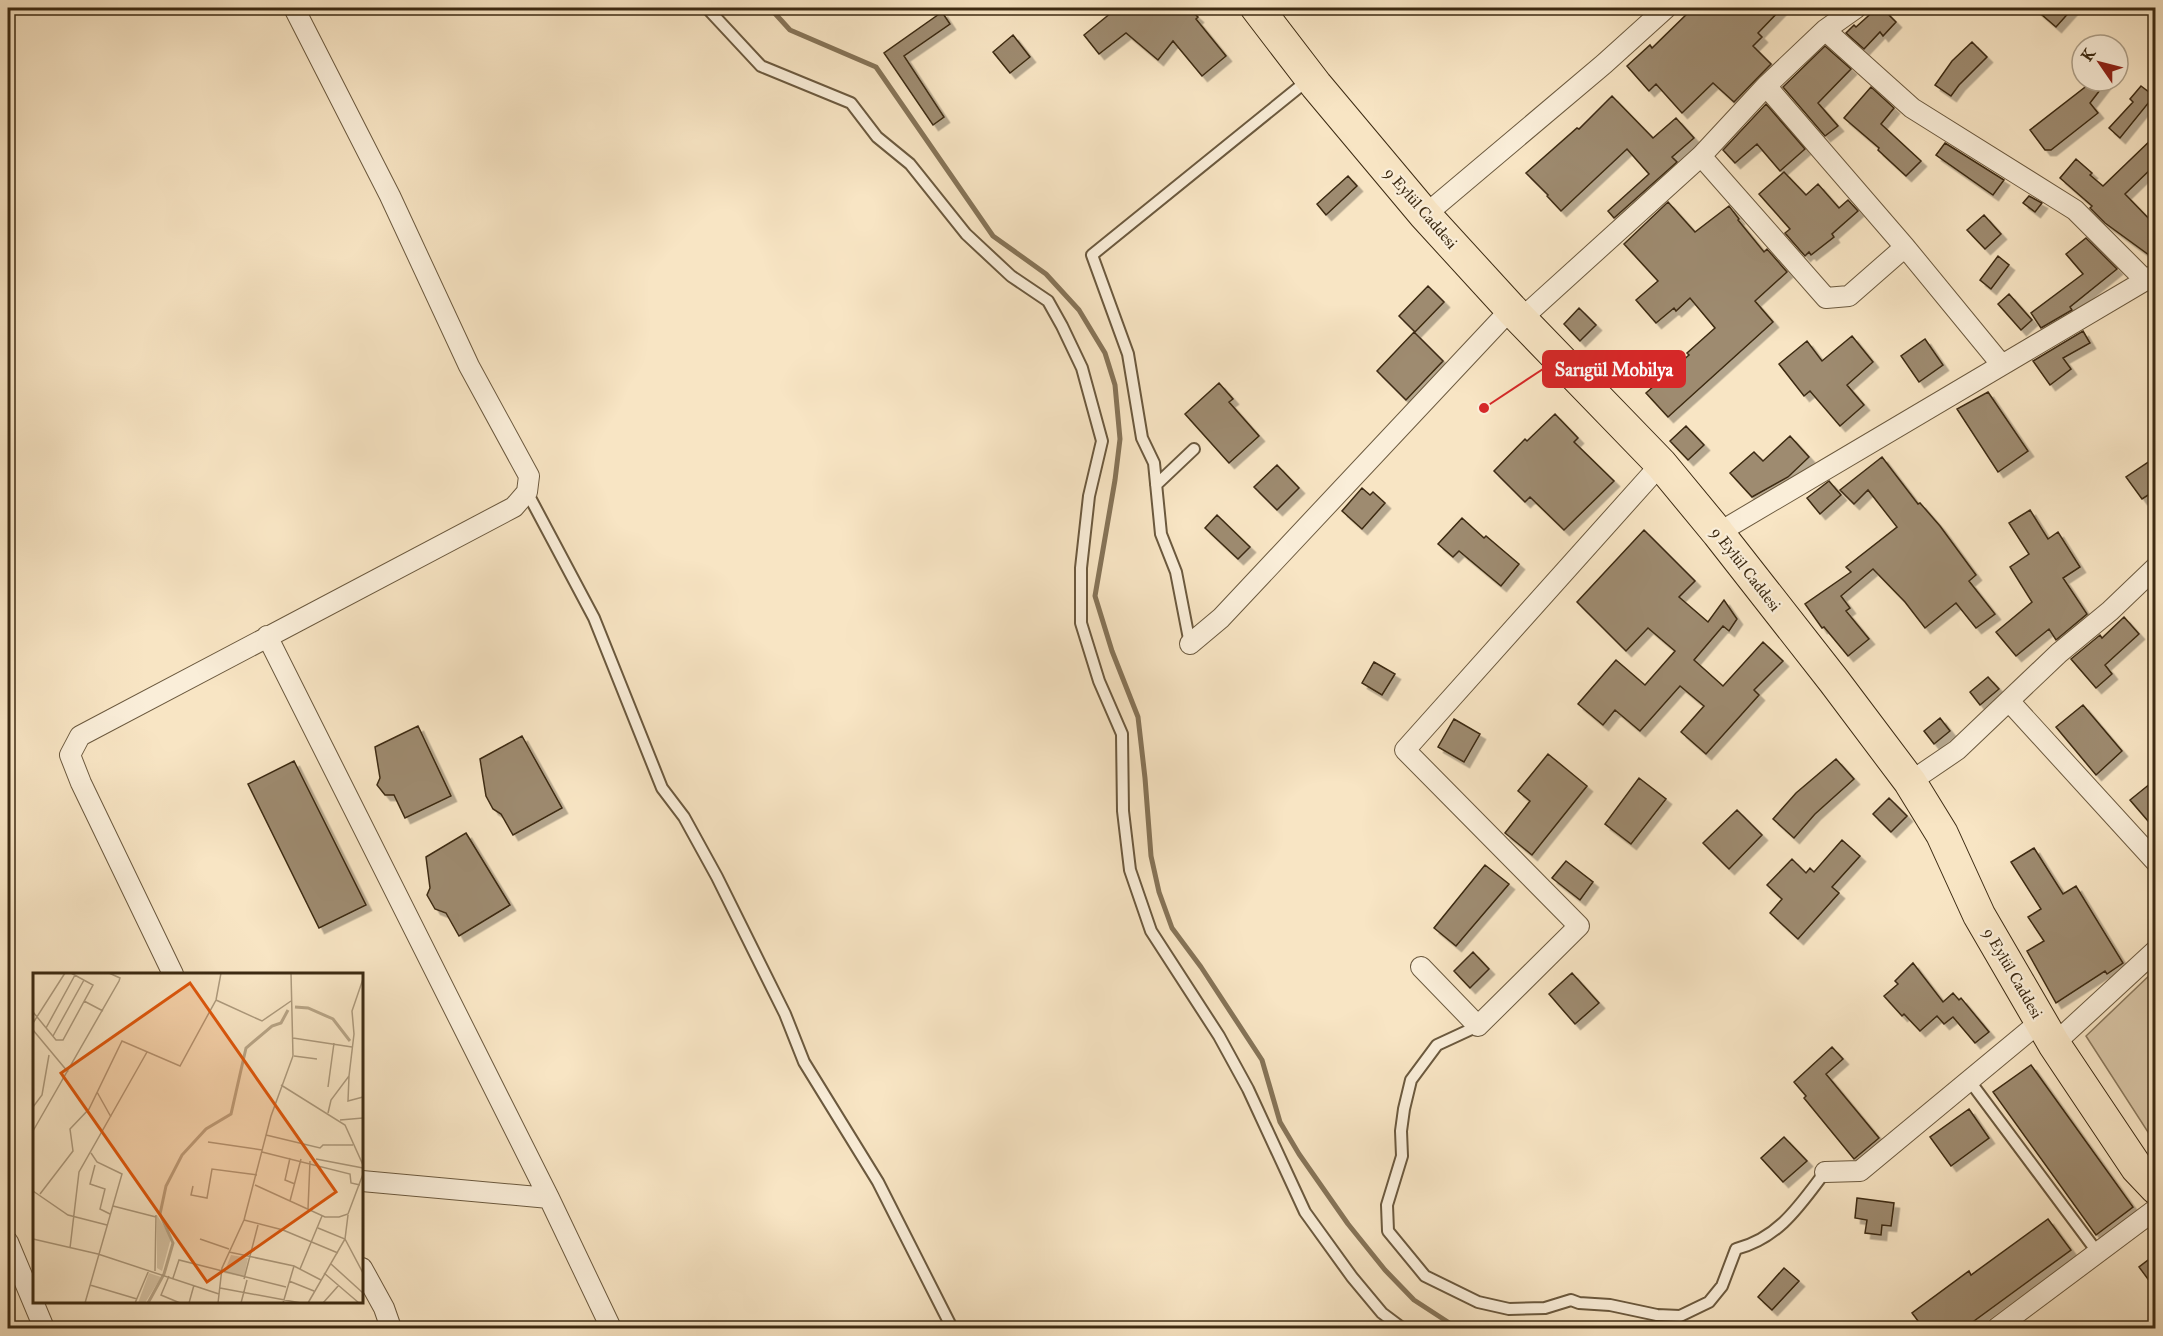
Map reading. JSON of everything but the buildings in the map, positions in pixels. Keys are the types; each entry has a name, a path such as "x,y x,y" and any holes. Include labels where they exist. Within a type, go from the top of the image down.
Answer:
{"main road":[{"name":"9 Eylül Caddesi","path":"1257,8 1310,78 1425,215 1516,314 1661,464 1718,533 1910,782 1942,834 1979,915 2047,1033 2137,1168 2156,1188"}],"street":[{"path":"172,973 81,783 70,755 80,736 514,507 527,492 529,476 469,366 390,196 294,8"},
{"path":"1425,215 1604,64 1666,8"},
{"path":"1190,644 1221,618 1516,314 1701,156 1766,86 1850,9"},
{"path":"1718,533 2150,277 2075,210 1912,108 1825,30"},
{"path":"1766,86 1905,247 2001,364"},
{"path":"1701,156 1826,298 1849,296 1905,247"},
{"path":"1421,967 1478,1026 1579,926 1405,750 1661,464"},
{"path":"1910,782 1957,750 2059,653 2110,611 2156,567"},
{"path":"267,636 549,1198 611,1329"},
{"path":"2009,701 2156,862"},
{"path":"1825,1172 1860,1171 1969,1080 2047,1033 2156,950"},
{"path":"363,1181 549,1198"},
{"path":"1997,1329 2156,1209"},
{"path":"8,1242 15,1281 45,1329"},
{"path":"363,1270 384,1308 391,1329"}],"lane":[{"path":"707,8 761,66 851,103 877,136 910,164 966,234 1011,276 1048,301 1062,326 1082,368 1102,441 1089,496 1081,568 1081,622 1099,681 1122,734 1123,811 1130,870 1151,931 1219,1036 1248,1089 1305,1212 1352,1277 1382,1313 1402,1329"},
{"path":"1190,644 1176,572 1161,534 1154,463 1142,438 1128,354 1092,255 1310,78"},
{"path":"1156,485 1194,449"},
{"path":"527,492 594,618 662,788 684,817 717,877 780,1004 804,1062 878,1182 952,1329"},
{"path":"1478,1026 1437,1045 1411,1080 1401,1131 1402,1156 1388,1205 1388,1230 1425,1276 1478,1302 1509,1309 1545,1308 1571,1300 1657,1315 1680,1316 1709,1302 1722,1287 1736,1249 1754,1245 1767,1237 1794,1213 1825,1172"},
{"path":"1969,1080 2098,1253"}],"shaded area":[{"path":"2155,970 2155,1143 2086,1036"}],"waterway":[{"path":"770,8 790,30 876,67 993,236 1046,274 1079,310 1105,353 1115,385 1120,439 1095,596 1112,651 1138,717 1151,856 1159,892 1172,928 1201,967 1262,1060 1280,1122 1299,1154 1348,1224 1385,1270 1414,1300 1457,1328"}],"place":[{"name":"Sarıgül Mobilya","path":"1484,408"}]}
